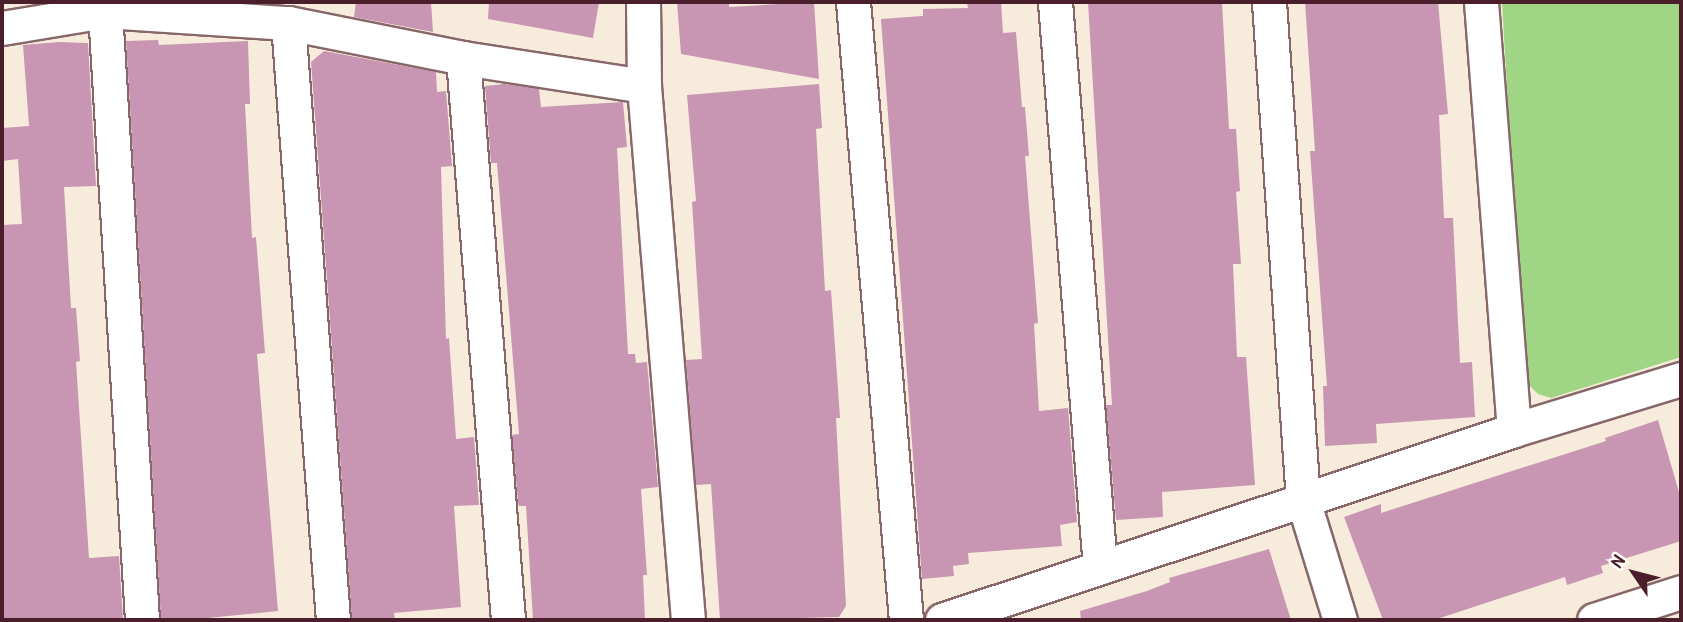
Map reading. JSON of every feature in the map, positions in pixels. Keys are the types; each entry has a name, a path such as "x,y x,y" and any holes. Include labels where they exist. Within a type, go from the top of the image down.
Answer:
{"street":[{"path":"643,2 643,86 688,620"},
{"path":"852,2 906,620"},
{"path":"1055,2 1100,567"},
{"path":"1269,2 1303,500 1340,620"},
{"path":"1481,2 1514,430"},
{"path":"2,28 105,11 288,23 463,58 643,86"},
{"path":"105,11 142,620"},
{"path":"288,23 332,620"},
{"path":"463,58 508,620"},
{"path":"942,620 1514,430 1681,379"},
{"path":"1594,620 1681,592"}],"green space":[{"path":"1502,2 1681,2 1681,357 1551,398 1538,394 1524,380"}],"building":[{"path":"356,2 431,2 433,32 354,17"},
{"path":"489,2 599,2 593,38 488,19"},
{"path":"677,2 729,2 729,7 814,2 819,79 681,54"},
{"path":"967,2 1001,2 1003,33 1016,32 1029,156 1025,156 1038,323 1034,324 1039,411 1068,408 1077,522 1060,525 1062,546 968,553 969,564 953,566 954,576 922,579 881,19 923,16 923,9 968,8"},
{"path":"1088,2 1222,2 1229,129 1236,129 1240,191 1236,192 1241,264 1233,264 1237,357 1246,357 1255,485 1162,492 1163,517 1116,520 1106,405 1112,405"},
{"path":"1305,2 1438,2 1448,114 1439,115 1444,218 1453,218 1460,363 1472,362 1475,417 1376,424 1377,443 1325,446 1323,386 1327,386 1310,151 1315,151"},
{"path":"158,40 159,45 248,41 250,104 245,104 252,238 256,237 265,353 257,354 278,611 208,620 161,620 126,41"},
{"path":"88,43 96,186 64,187 71,308 76,308 80,361 76,362 89,558 119,556 123,620 2,620 2,225 22,224 18,159 2,161 2,128 29,126 23,45"},
{"path":"324,51 436,72 437,92 446,91 452,166 441,167 446,339 449,338 456,439 474,437 479,505 454,506 461,607 394,613 395,620 352,620 311,62"},
{"path":"504,84 539,89 541,107 623,102 627,147 617,148 628,354 635,354 636,363 647,362 658,487 641,489 647,575 643,575 645,620 533,620 526,506 519,506 518,502 512,435 519,434 497,163 491,163 485,86"},
{"path":"819,84 822,128 816,129 825,291 831,290 840,418 836,418 846,606 839,617 720,620 711,484 696,485 686,360 702,359 692,202 696,201 687,95"},
{"path":"1658,420 1681,499 1681,541 1601,566 1603,573 1567,585 1565,577 1434,620 1383,620 1344,517 1381,504 1381,513 1606,441 1605,438"},
{"path":"1269,549 1291,620 1081,620 1080,611 1147,591 1170,582 1169,578"}]}
